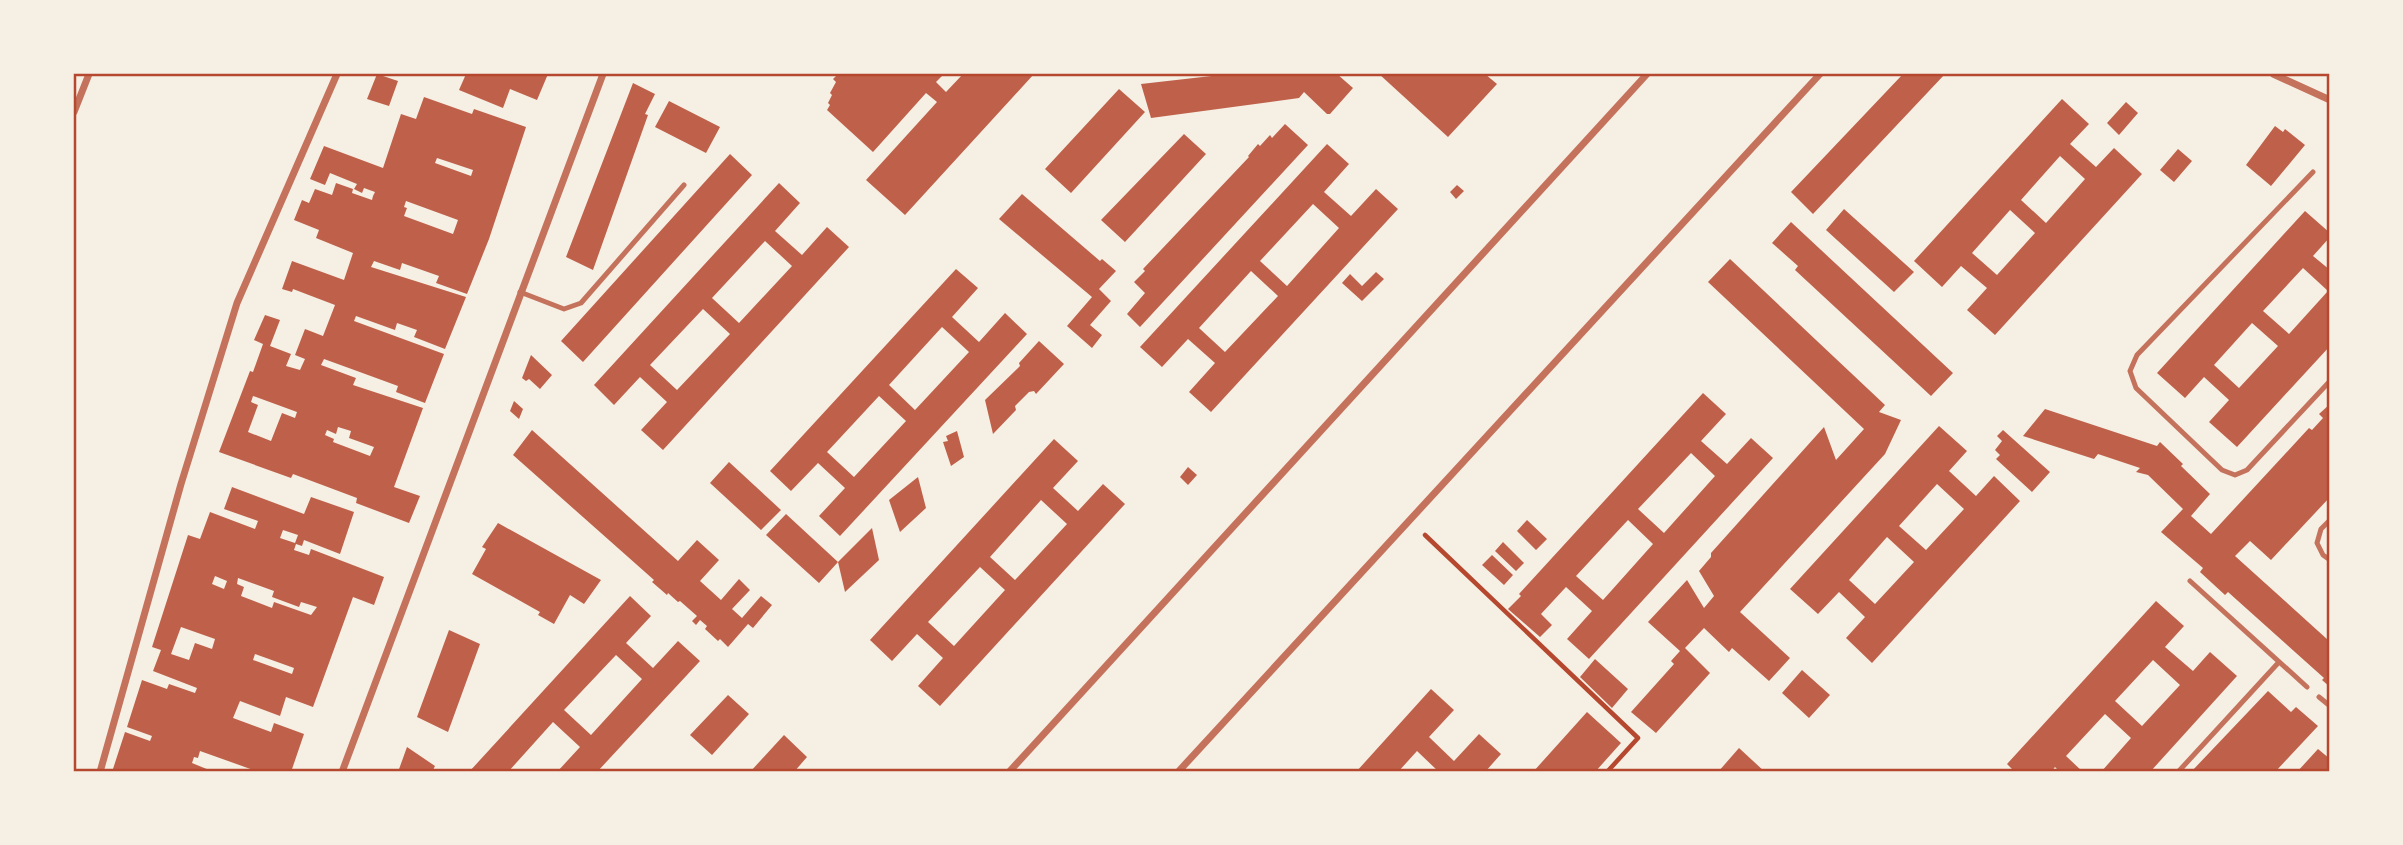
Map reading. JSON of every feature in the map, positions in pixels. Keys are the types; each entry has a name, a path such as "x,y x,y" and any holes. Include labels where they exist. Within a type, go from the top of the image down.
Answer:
{"street":[{"path":"74,112 89,74"},
{"path":"100,772 181,484 237,303 337,74"},
{"path":"342,772 603,74"},
{"path":"1009,772 1647,74"},
{"path":"1178,772 1820,74"},
{"path":"2273,74 2329,100"}],"lane":[{"path":"2313,172 2137,355 2130,371 2136,388 2222,470 2235,475 2247,470 2329,381"},
{"path":"520,292 564,309 581,303 684,185"},
{"path":"2329,520 2320,529 2317,543 2329,561"},
{"path":"2190,581 2307,687"},
{"path":"2178,772 2279,662"},
{"path":"2319,697 2329,706"}],"path":[{"path":"1409,520 1638,738 1607,772"}],"building":[{"path":"377,74 398,81 389,106 367,99"},
{"path":"466,74 548,74 537,100 510,89 503,108 459,90"},
{"path":"838,74 944,74 936,82 946,92 963,74 1034,74 905,215 866,180 937,102 926,93 873,152 827,110 832,95 830,93 836,82 833,79"},
{"path":"1229,74 1337,74 1353,88 1330,114 1304,92 1299,98 1151,118 1141,84"},
{"path":"1379,74 1485,74 1497,84 1448,137"},
{"path":"1903,74 1945,74 1813,214 1791,192"},
{"path":"633,83 655,94 645,114 648,115 593,270 566,257"},
{"path":"1119,89 1145,112 1071,193 1045,169"},
{"path":"424,97 472,114 474,109 526,127 489,239 467,294 436,283 439,276 402,263 400,270 374,261 371,267 466,297 445,349 414,337 417,330 397,323 395,330 356,316 354,321 444,354 425,403 396,392 398,386 357,371 324,359 321,365 356,378 353,385 423,408 394,487 420,496 409,523 356,503 357,498 293,474 291,478 219,452 263,344 254,340 265,315 280,320 270,346 291,354 286,366 300,370 305,359 295,355 305,329 323,336 335,305 293,289 292,292 282,289 292,261 344,280 353,253 316,238 319,230 294,220 302,200 309,203 315,189 332,195 336,183 353,189 352,193 372,200 375,192 364,188 362,193 354,189 357,184 330,173 325,185 310,179 324,146 383,168 401,114 416,119","holes":["437,158 473,170 471,176 435,163","406,201 458,220 453,234 404,216 407,208 404,207","253,396 297,412 295,418 282,413 271,441 248,432 258,405 251,402","338,427 351,431 349,438 374,447 370,456 333,442 334,439 325,435 327,430 336,434"]},
{"path":"2062,99 2089,124 2070,144 2096,167 2114,148 2142,174 1995,335 1967,310 1987,288 1961,266 1942,287 1914,261","holes":["2060,156 2085,179 2046,223 2021,200","2010,210 2035,233 1997,275 1972,253"]},
{"path":"669,101 720,127 706,153 655,127"},
{"path":"2126,102 2138,113 2119,135 2107,123"},
{"path":"1285,124 1308,145 1140,327 1127,314 1145,293 1134,282 1145,271 1143,269 1249,157 1258,144 1260,146 1270,135 1272,138"},
{"path":"2275,126 2283,132 2285,129 2305,145 2271,186 2246,165"},
{"path":"1184,134 1206,154 1125,242 1101,220"},
{"path":"1327,144 1349,164 1324,192 1351,216 1376,189 1398,209 1211,412 1189,392 1215,363 1188,339 1162,367 1140,347","holes":["1313,204 1339,228 1287,286 1260,261","1251,271 1278,296 1225,352 1199,328"]},
{"path":"2178,149 2192,161 2174,182 2160,170"},
{"path":"730,154 752,175 583,362 561,341"},
{"path":"779,183 800,203 775,231 802,255 827,227 849,247 663,450 641,430 667,402 640,377 614,405 594,385","holes":["765,241 792,266 739,323 712,298","703,309 730,334 677,390 650,365"]},
{"path":"1457,185 1464,191 1456,199 1450,192"},
{"path":"1022,194 1100,261 1102,259 1116,271 1099,289 1111,301 1090,325 1102,335 1092,348 1067,326 1092,297 999,219"},
{"path":"1844,209 1914,272 1894,292 1826,230"},
{"path":"2305,211 2330,233 2330,237 2313,256 2330,270 2330,346 2237,447 2209,422 2229,400 2204,377 2185,398 2157,373","holes":["2303,268 2328,291 2289,334 2263,311","2252,323 2278,346 2239,388 2214,365"]},
{"path":"1791,222 1953,373 1931,396 1795,270 1798,266 1772,243"},
{"path":"1730,259 1885,405 1879,412 1901,420 1885,454 1740,612 1790,658 1769,681 1732,648 1729,652 1704,628 1685,648 1710,673 1656,733 1631,712 1674,664 1671,661 1680,651 1648,622 1687,580 1704,608 1714,596 1699,571 1711,557 1711,553 1824,427 1836,460 1864,429 1708,282"},
{"path":"956,269 978,288 952,317 979,342 1005,313 1027,334 840,536 819,516 845,488 818,463 791,491 770,471","holes":["942,327 969,352 915,410 889,385","879,396 906,421 854,477 827,452"]},
{"path":"1376,272 1384,279 1362,301 1342,283 1350,274 1362,286"},
{"path":"1039,341 1064,364 1036,394 1034,391 1029,392 993,434 985,400 1020,366 1019,363"},
{"path":"531,355 552,375 540,389 529,379 526,381 522,378"},
{"path":"1703,393 1726,414 1701,441 1727,464 1751,438 1773,458 1589,659 1567,639 1592,611 1566,587 1541,614 1552,625 1540,637 1508,609 1521,596 1519,594","holes":["1691,453 1715,476 1664,533 1638,509","1628,520 1653,544 1603,600 1576,576"]},
{"path":"514,401 523,409 519,419 510,411"},
{"path":"2330,404 2330,497 2271,560 2250,541 2235,556 2330,639 2330,687 2322,680 2324,678 2228,592 2225,595 2200,572 2203,568 2161,532 2183,509 2148,475 2136,472 2140,468 2098,454 2094,459 2023,436 2045,409 2157,446 2160,442 2210,494 2191,516 2211,534 2309,428 2312,430 2323,418 2319,414"},
{"path":"1939,426 1967,451 1949,471 1976,496 1994,476 2020,501 1872,663 1846,638 1865,617 1839,592 1818,614 1790,589","holes":["1937,484 1964,509 1926,550 1899,526","1887,537 1914,562 1875,604 1849,580"]},
{"path":"532,430 678,561 697,540 719,560 700,581 721,600 739,579 750,590 732,609 742,618 761,596 772,605 753,628 748,624 728,647 705,629 707,626 700,620 696,625 692,621 697,616 652,582 654,580 513,455"},
{"path":"2003,430 2050,472 2032,492 1996,459 2000,455 1995,450 2002,441 1997,436"},
{"path":"957,431 964,457 951,466 943,442 948,441 946,436"},
{"path":"1054,439 1078,461 1053,488 1078,511 1103,484 1125,504 940,706 918,686 943,658 917,634 892,661 870,640","holes":["1041,500 1067,524 1015,580 990,557","980,567 1005,590 954,646 928,622"]},
{"path":"729,462 781,510 761,530 710,483"},
{"path":"1188,467 1197,475 1188,485 1180,477"},
{"path":"918,477 926,508 900,532 889,500"},
{"path":"232,487 304,514 311,497 354,512 340,554 304,540 302,546 296,544 294,550 309,555 311,549 384,577 374,605 353,597 313,707 286,697 280,716 240,701 233,718 271,732 274,723 304,734 291,772 259,772 200,751 198,758 194,757 192,763 214,772 112,772 125,732 150,741 152,736 127,727 142,680 167,689 169,684 195,693 197,688 153,671 161,650 152,647 188,535 200,539 210,512 255,529 258,521 224,509","holes":["283,530 298,535 295,543 280,538","215,576 227,581 224,589 212,584","238,578 274,591 272,597 299,607 301,602 317,607 311,615 274,602 272,608 241,596 244,587 237,584","181,627 215,639 212,649 195,643 189,660 171,654","255,654 294,668 292,674 253,660"]},
{"path":"786,514 838,562 819,583 766,535"},
{"path":"1527,520 1547,539 1536,550 1517,531"},
{"path":"498,523 601,580 584,604 570,595 554,624 538,615 540,612 472,574 486,549 482,547"},
{"path":"872,528 879,560 845,592 838,562"},
{"path":"1503,542 1524,563 1516,571 1495,551"},
{"path":"1492,555 1513,575 1504,585 1482,565"},
{"path":"630,596 651,616 626,643 653,668 678,641 700,661 597,772 557,772 580,747 553,722 508,772 469,772","holes":["616,655 642,679 591,735 564,710"]},
{"path":"2156,601 2184,626 2165,647 2193,671 2210,652 2237,676 2150,772 2101,772 2131,738 2105,714 2066,756 2083,772 2060,772 2055,767 2051,772 2015,772 2007,764","holes":["2153,660 2180,685 2142,726 2115,701"]},
{"path":"449,630 480,644 448,732 417,717"},
{"path":"1595,659 1628,689 1612,708 1580,677"},
{"path":"1802,670 1830,695 1809,718 1782,693"},
{"path":"1431,689 1454,710 1429,737 1454,761 1479,734 1501,754 1485,772 1439,772 1417,751 1398,772 1356,772"},
{"path":"2268,691 2291,712 2296,707 2318,726 2275,772 2191,772"},
{"path":"728,695 749,714 712,755 690,735"},
{"path":"1587,712 1621,743 1595,772 1533,772"},
{"path":"784,735 807,757 794,772 750,772"},
{"path":"407,747 435,766 432,772 398,772"},
{"path":"1739,748 1765,772 1718,772"},
{"path":"2318,749 2330,759 2330,772 2297,772"}]}
